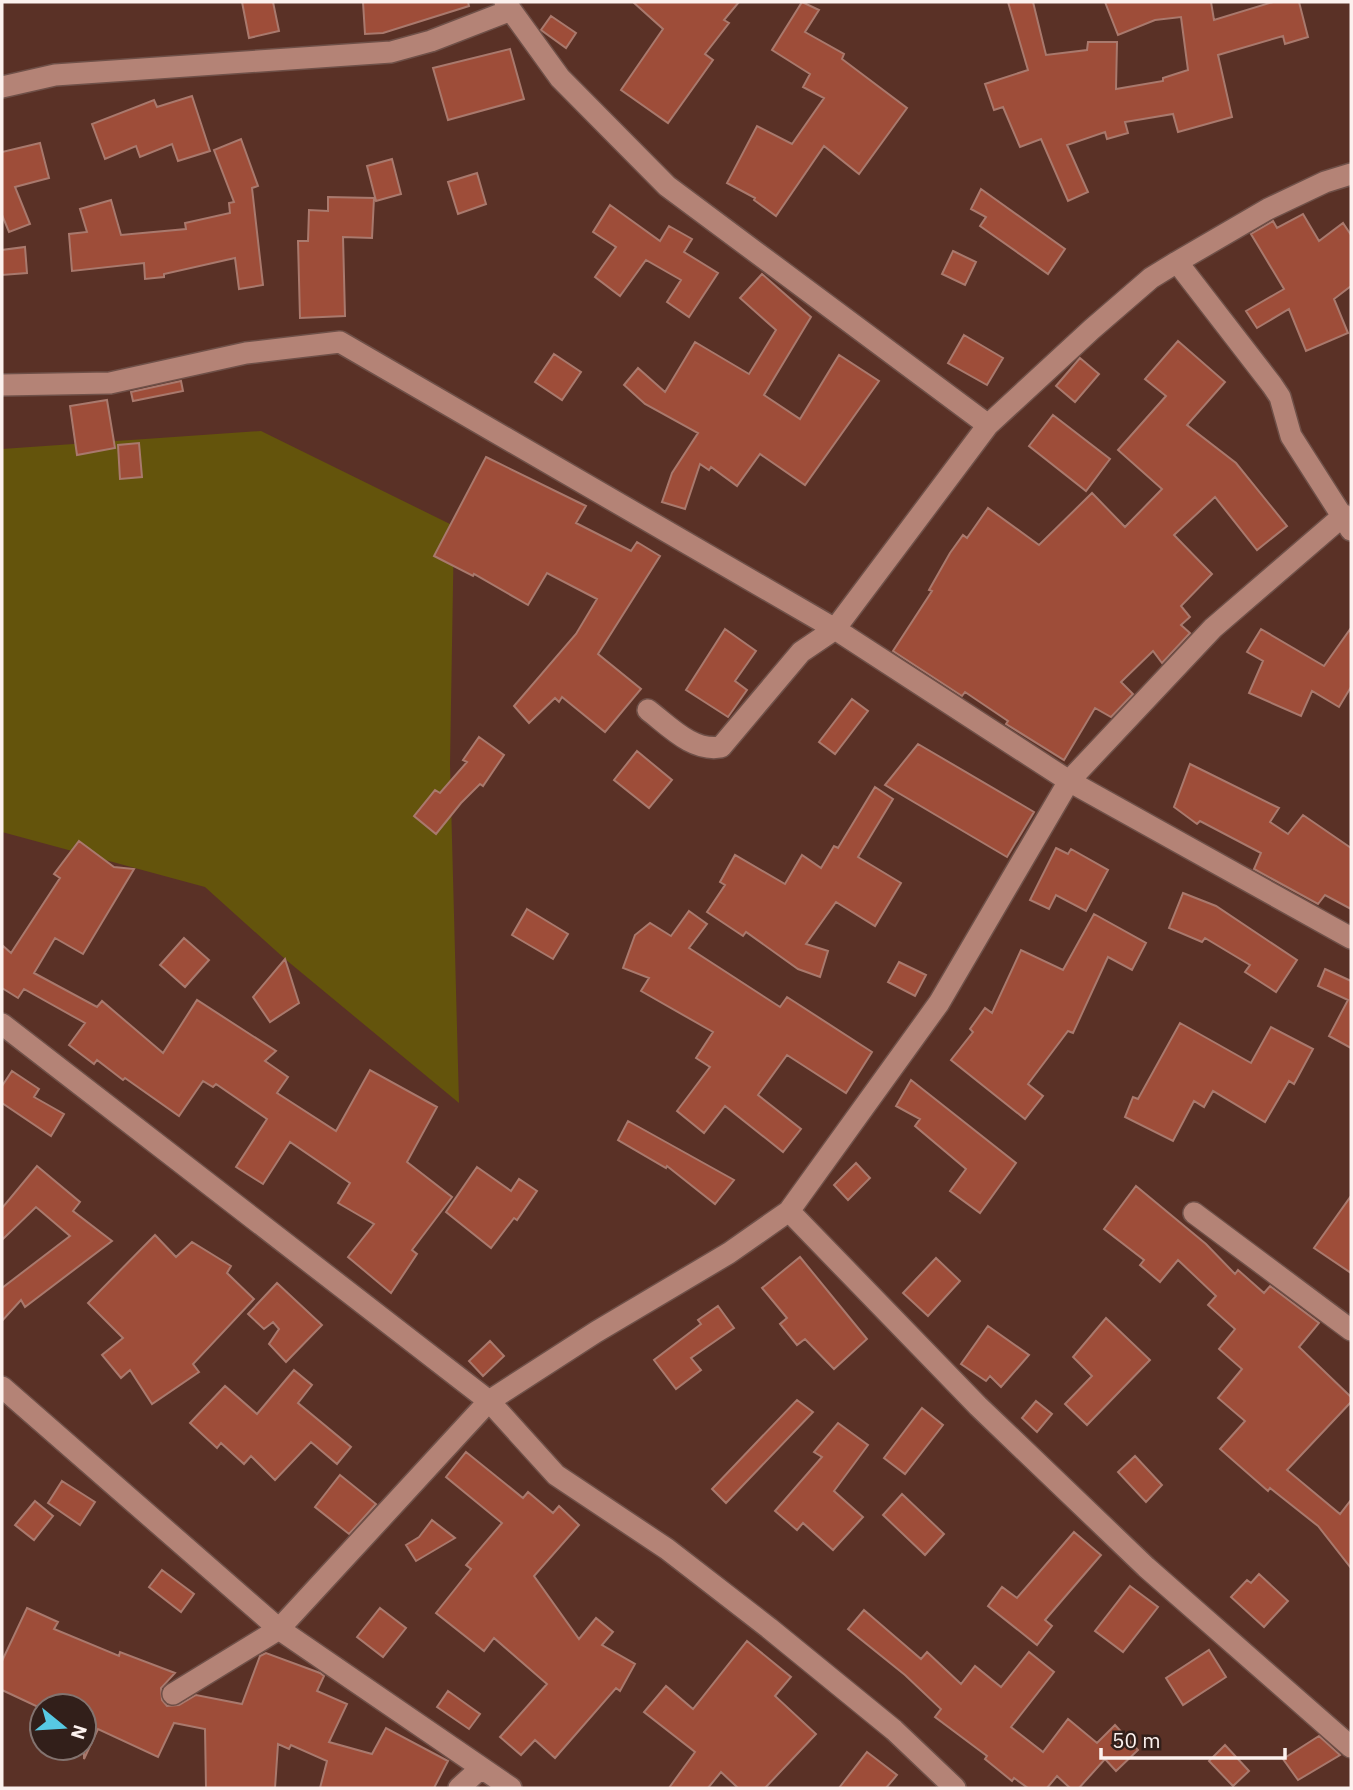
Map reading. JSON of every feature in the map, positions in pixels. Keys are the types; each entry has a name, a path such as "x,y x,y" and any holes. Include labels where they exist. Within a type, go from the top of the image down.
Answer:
{"street":[{"path":"2,88 55,75 391,52 431,41 508,6 560,78 667,186 988,425"},
{"path":"649,710 689,741 707,750 721,747 801,652 835,629 988,425 1151,278 1268,208 1325,182 1351,174"},
{"path":"173,1694 279,1629 489,1401 596,1332 729,1253 789,1211 939,1003 1069,781 1213,628 1347,522 1292,436 1280,397 1177,262"},
{"path":"2,385 110,383 246,353 340,342 835,629 1069,781 1351,938"},
{"path":"2,1024 489,1401 556,1475 667,1549 769,1628 894,1730 955,1788"},
{"path":"789,1211 978,1406 1136,1558 1351,1747"},
{"path":"1194,1213 1351,1330"},
{"path":"2,1387 279,1629 511,1788"},
{"path":"460,1788 481,1768"}],"shaded area":[{"path":"261,431 454,526 450,764 459,1103 285,959 205,887 2,832 2,449"}],"building":[{"path":"242,2 273,2 279,31 249,38"},
{"path":"363,2 468,2 469,6 383,33 365,34"},
{"path":"633,2 739,2 724,20 729,23 705,54 713,60 668,123 621,90 663,29"},
{"path":"802,2 819,10 805,32 844,54 842,59 907,108 859,174 824,146 776,216 754,200 755,198 727,183 757,126 792,144 824,98 803,87 810,74 772,50"},
{"path":"1008,2 1033,2 1046,55 1087,50 1088,42 1117,42 1116,89 1163,81 1163,78 1188,70 1181,17 1155,20 1118,35 1105,2 1211,2 1214,20 1273,2 1299,2 1308,37 1285,44 1283,36 1218,55 1232,117 1178,132 1173,114 1125,122 1128,133 1107,139 1105,132 1067,145 1088,192 1068,201 1041,139 1020,147 1003,107 994,110 985,84 1028,70"},
{"path":"551,16 576,33 566,48 541,30"},
{"path":"510,49 524,99 448,120 433,68"},
{"path":"192,96 210,151 178,161 172,144 140,157 136,146 105,159 92,124 154,100 157,107"},
{"path":"241,139 258,186 252,188 263,285 239,289 235,258 164,274 164,277 145,279 144,263 72,271 69,234 87,232 80,209 111,200 121,235 186,229 185,223 230,213 229,203 234,202 214,150"},
{"path":"40,143 49,178 15,187 30,224 9,232 2,215 2,152"},
{"path":"392,159 401,194 376,201 367,166"},
{"path":"477,173 486,204 458,214 448,182"},
{"path":"981,189 1065,249 1048,274 980,226 986,217 971,209"},
{"path":"328,197 374,198 372,238 343,237 345,316 300,318 298,241 308,241 309,210 328,211"},
{"path":"610,205 660,241 669,226 692,239 684,252 718,273 689,317 667,302 681,280 646,260 620,296 595,277 616,247 593,232"},
{"path":"1303,214 1319,241 1343,223 1351,235 1351,286 1334,299 1348,333 1306,351 1289,309 1257,328 1246,311 1284,289 1251,234 1273,221 1277,228"},
{"path":"25,247 27,273 2,275 2,250"},
{"path":"953,251 976,262 965,285 942,274"},
{"path":"762,274 811,317 764,395 800,419 839,355 879,381 805,485 760,454 737,486 711,467 709,470 700,464 685,509 662,502 672,473 698,433 645,404 624,385 638,368 665,392 695,342 749,374 776,330 740,298"},
{"path":"964,335 1003,358 987,385 948,363"},
{"path":"1178,341 1225,382 1187,425 1236,463 1287,526 1257,550 1215,497 1174,535 1212,574 1181,606 1190,617 1181,625 1190,633 1162,663 1153,651 1121,682 1133,694 1111,717 1095,708 1064,760 1006,724 1008,721 965,692 962,696 893,651 932,591 929,590 950,553 963,535 967,538 988,508 1039,545 1092,493 1125,527 1162,489 1118,450 1166,396 1145,379"},
{"path":"554,354 581,372 562,400 535,382"},
{"path":"1080,358 1099,374 1075,402 1056,386"},
{"path":"181,381 183,391 133,401 131,392"},
{"path":"107,400 115,448 77,455 70,406"},
{"path":"1053,415 1110,459 1086,491 1029,446"},
{"path":"139,443 142,477 120,479 118,445"},
{"path":"486,457 586,506 576,523 631,551 637,542 660,556 598,654 641,689 605,732 562,697 559,702 555,698 529,723 514,706 576,634 597,599 547,573 528,605 474,574 473,576 434,556"},
{"path":"1351,628 1351,687 1339,707 1312,691 1301,716 1249,693 1263,661 1247,652 1261,629 1324,666"},
{"path":"725,629 756,651 735,681 747,690 728,717 686,690"},
{"path":"852,699 868,711 835,754 819,742"},
{"path":"479,737 504,755 483,786 480,784 461,803 436,834 414,816 435,790 440,793 467,762 463,760"},
{"path":"918,744 1034,812 1007,857 885,785"},
{"path":"637,751 672,780 649,808 614,780"},
{"path":"1190,764 1279,808 1270,822 1288,834 1303,815 1351,848 1351,909 1325,895 1318,904 1254,869 1261,853 1200,821 1197,824 1174,807"},
{"path":"875,787 893,799 858,857 901,883 875,926 836,902 806,944 828,951 820,977 798,969 746,932 743,936 707,912 725,885 720,882 735,855 785,884 802,855 821,868 834,846 838,848"},
{"path":"79,841 114,867 134,869 83,954 55,938 34,973 97,1007 102,1001 163,1053 197,1000 276,1051 265,1061 288,1077 277,1093 336,1131 370,1070 437,1107 407,1162 452,1197 412,1250 417,1254 391,1293 348,1257 374,1224 338,1203 350,1183 290,1142 263,1184 236,1167 267,1119 216,1084 213,1087 203,1081 179,1116 125,1078 123,1080 97,1060 94,1064 69,1045 85,1023 24,989 18,998 2,988 2,945 11,953 60,878 54,874"},
{"path":"1056,848 1068,854 1071,849 1108,870 1086,911 1056,895 1049,909 1030,900"},
{"path":"1183,893 1216,906 1297,960 1276,992 1245,972 1250,965 1205,938 1202,942 1169,928"},
{"path":"527,909 568,934 553,959 512,935"},
{"path":"689,911 707,924 689,948 780,1007 787,997 872,1052 846,1093 787,1055 758,1095 801,1129 783,1152 725,1106 704,1133 677,1111 710,1067 696,1058 713,1032 641,991 649,978 623,968 635,935 650,923 671,936"},
{"path":"1094,914 1146,943 1132,970 1108,957 1073,1033 1068,1031 1028,1084 1043,1096 1025,1119 951,1060 973,1032 970,1029 985,1008 992,1013 1021,950 1063,970"},
{"path":"184,938 209,960 185,987 160,965"},
{"path":"285,959 299,1003 270,1022 253,997"},
{"path":"899,962 926,975 915,996 888,982"},
{"path":"1325,969 1351,981 1351,1048 1329,1036 1348,1000 1318,986"},
{"path":"1180,1023 1251,1063 1271,1027 1313,1049 1294,1084 1289,1081 1265,1122 1213,1091 1204,1107 1194,1101 1173,1141 1125,1117 1133,1097 1138,1099"},
{"path":"12,1071 39,1089 34,1097 64,1114 51,1136 2,1103 2,1086"},
{"path":"911,1080 1016,1163 980,1213 950,1191 966,1169 915,1126 920,1119 896,1106"},
{"path":"628,1121 734,1180 715,1204 667,1166 666,1168 618,1140"},
{"path":"856,1163 870,1178 848,1200 834,1185"},
{"path":"37,1166 80,1202 73,1211 112,1241 25,1307 21,1300 2,1321 2,1288 70,1236 36,1207 2,1240 2,1208"},
{"path":"477,1167 511,1191 519,1179 537,1191 517,1220 514,1218 491,1248 446,1212"},
{"path":"1136,1186 1206,1244 1235,1274 1238,1270 1264,1293 1270,1286 1319,1323 1299,1347 1351,1397 1351,1402 1287,1470 1340,1514 1351,1500 1351,1568 1318,1526 1270,1488 1268,1491 1220,1449 1245,1421 1218,1398 1242,1369 1219,1349 1235,1329 1208,1305 1216,1296 1178,1260 1160,1282 1140,1265 1144,1260 1104,1229"},
{"path":"1351,1196 1351,1273 1314,1248"},
{"path":"155,1235 176,1257 192,1242 231,1266 227,1273 254,1299 193,1364 199,1372 152,1404 130,1370 121,1378 102,1355 123,1338 88,1303"},
{"path":"800,1257 867,1339 834,1369 805,1339 797,1345 780,1324 787,1318 762,1288"},
{"path":"936,1258 960,1281 928,1316 903,1293"},
{"path":"277,1283 322,1325 286,1362 269,1344 279,1329 273,1322 264,1329 248,1314"},
{"path":"718,1306 734,1328 691,1358 701,1370 676,1389 654,1360 701,1324 698,1320"},
{"path":"1106,1318 1150,1360 1087,1425 1065,1404 1092,1376 1073,1357"},
{"path":"988,1326 1029,1355 1001,1387 990,1376 986,1381 961,1364"},
{"path":"490,1341 504,1356 483,1376 469,1361"},
{"path":"294,1370 312,1385 298,1403 351,1447 337,1464 311,1442 275,1480 251,1456 244,1464 221,1443 217,1448 190,1423 225,1386 257,1414"},
{"path":"797,1400 813,1412 726,1503 712,1489"},
{"path":"1036,1401 1052,1414 1037,1432 1022,1418"},
{"path":"922,1408 943,1425 905,1474 884,1458"},
{"path":"838,1423 868,1445 834,1491 863,1517 833,1550 803,1523 797,1530 775,1511 822,1457 814,1452"},
{"path":"466,1452 523,1498 528,1492 553,1513 559,1506 579,1525 534,1576 579,1639 596,1618 613,1632 602,1645 635,1664 620,1691 616,1688 555,1758 535,1740 521,1755 500,1737 547,1684 494,1638 484,1651 436,1613 471,1569 466,1565 502,1523 446,1477"},
{"path":"1135,1456 1162,1485 1146,1502 1118,1472"},
{"path":"340,1475 376,1504 349,1534 315,1507"},
{"path":"62,1481 95,1502 80,1525 48,1503"},
{"path":"902,1494 944,1534 925,1555 883,1515"},
{"path":"35,1501 53,1516 34,1540 15,1525"},
{"path":"432,1520 455,1538 416,1561 406,1545 419,1537"},
{"path":"1074,1532 1101,1555 1045,1620 1052,1626 1037,1645 988,1606 1002,1587 1017,1598"},
{"path":"162,1570 194,1594 181,1612 149,1587"},
{"path":"1259,1574 1288,1601 1264,1627 1231,1597 1247,1580 1251,1583"},
{"path":"1130,1586 1158,1607 1123,1652 1095,1631"},
{"path":"27,1608 58,1622 54,1629 119,1656 120,1652 175,1673 161,1688 162,1700 167,1706 179,1705 196,1695 242,1704 260,1656 266,1653 320,1673 324,1676 317,1691 347,1704 329,1742 372,1754 386,1728 448,1761 434,1788 320,1788 327,1761 291,1745 289,1749 278,1744 275,1788 206,1788 205,1729 174,1723 158,1757 98,1729 98,1692 28,1692 28,1702 2,1690 2,1661"},
{"path":"380,1608 406,1628 383,1657 357,1637"},
{"path":"864,1610 921,1659 927,1652 961,1684 975,1666 1001,1687 1029,1652 1054,1672 1011,1727 1043,1752 1068,1719 1097,1743 1115,1725 1138,1750 1116,1771 1105,1759 1079,1788 1070,1788 1057,1776 1047,1788 1028,1788 1014,1778 1012,1781 985,1759 987,1756 935,1717 941,1709 905,1675 848,1629"},
{"path":"747,1641 791,1677 775,1696 816,1734 765,1788 738,1788 721,1772 708,1788 669,1788 695,1752 644,1712 666,1686 693,1709"},
{"path":"1209,1650 1226,1677 1183,1705 1166,1678"},
{"path":"448,1691 480,1714 469,1729 437,1707"},
{"path":"1319,1736 1340,1755 1298,1780 1283,1759"},
{"path":"1225,1745 1249,1771 1233,1786 1209,1761"},
{"path":"867,1752 897,1775 886,1788 839,1788"}]}
